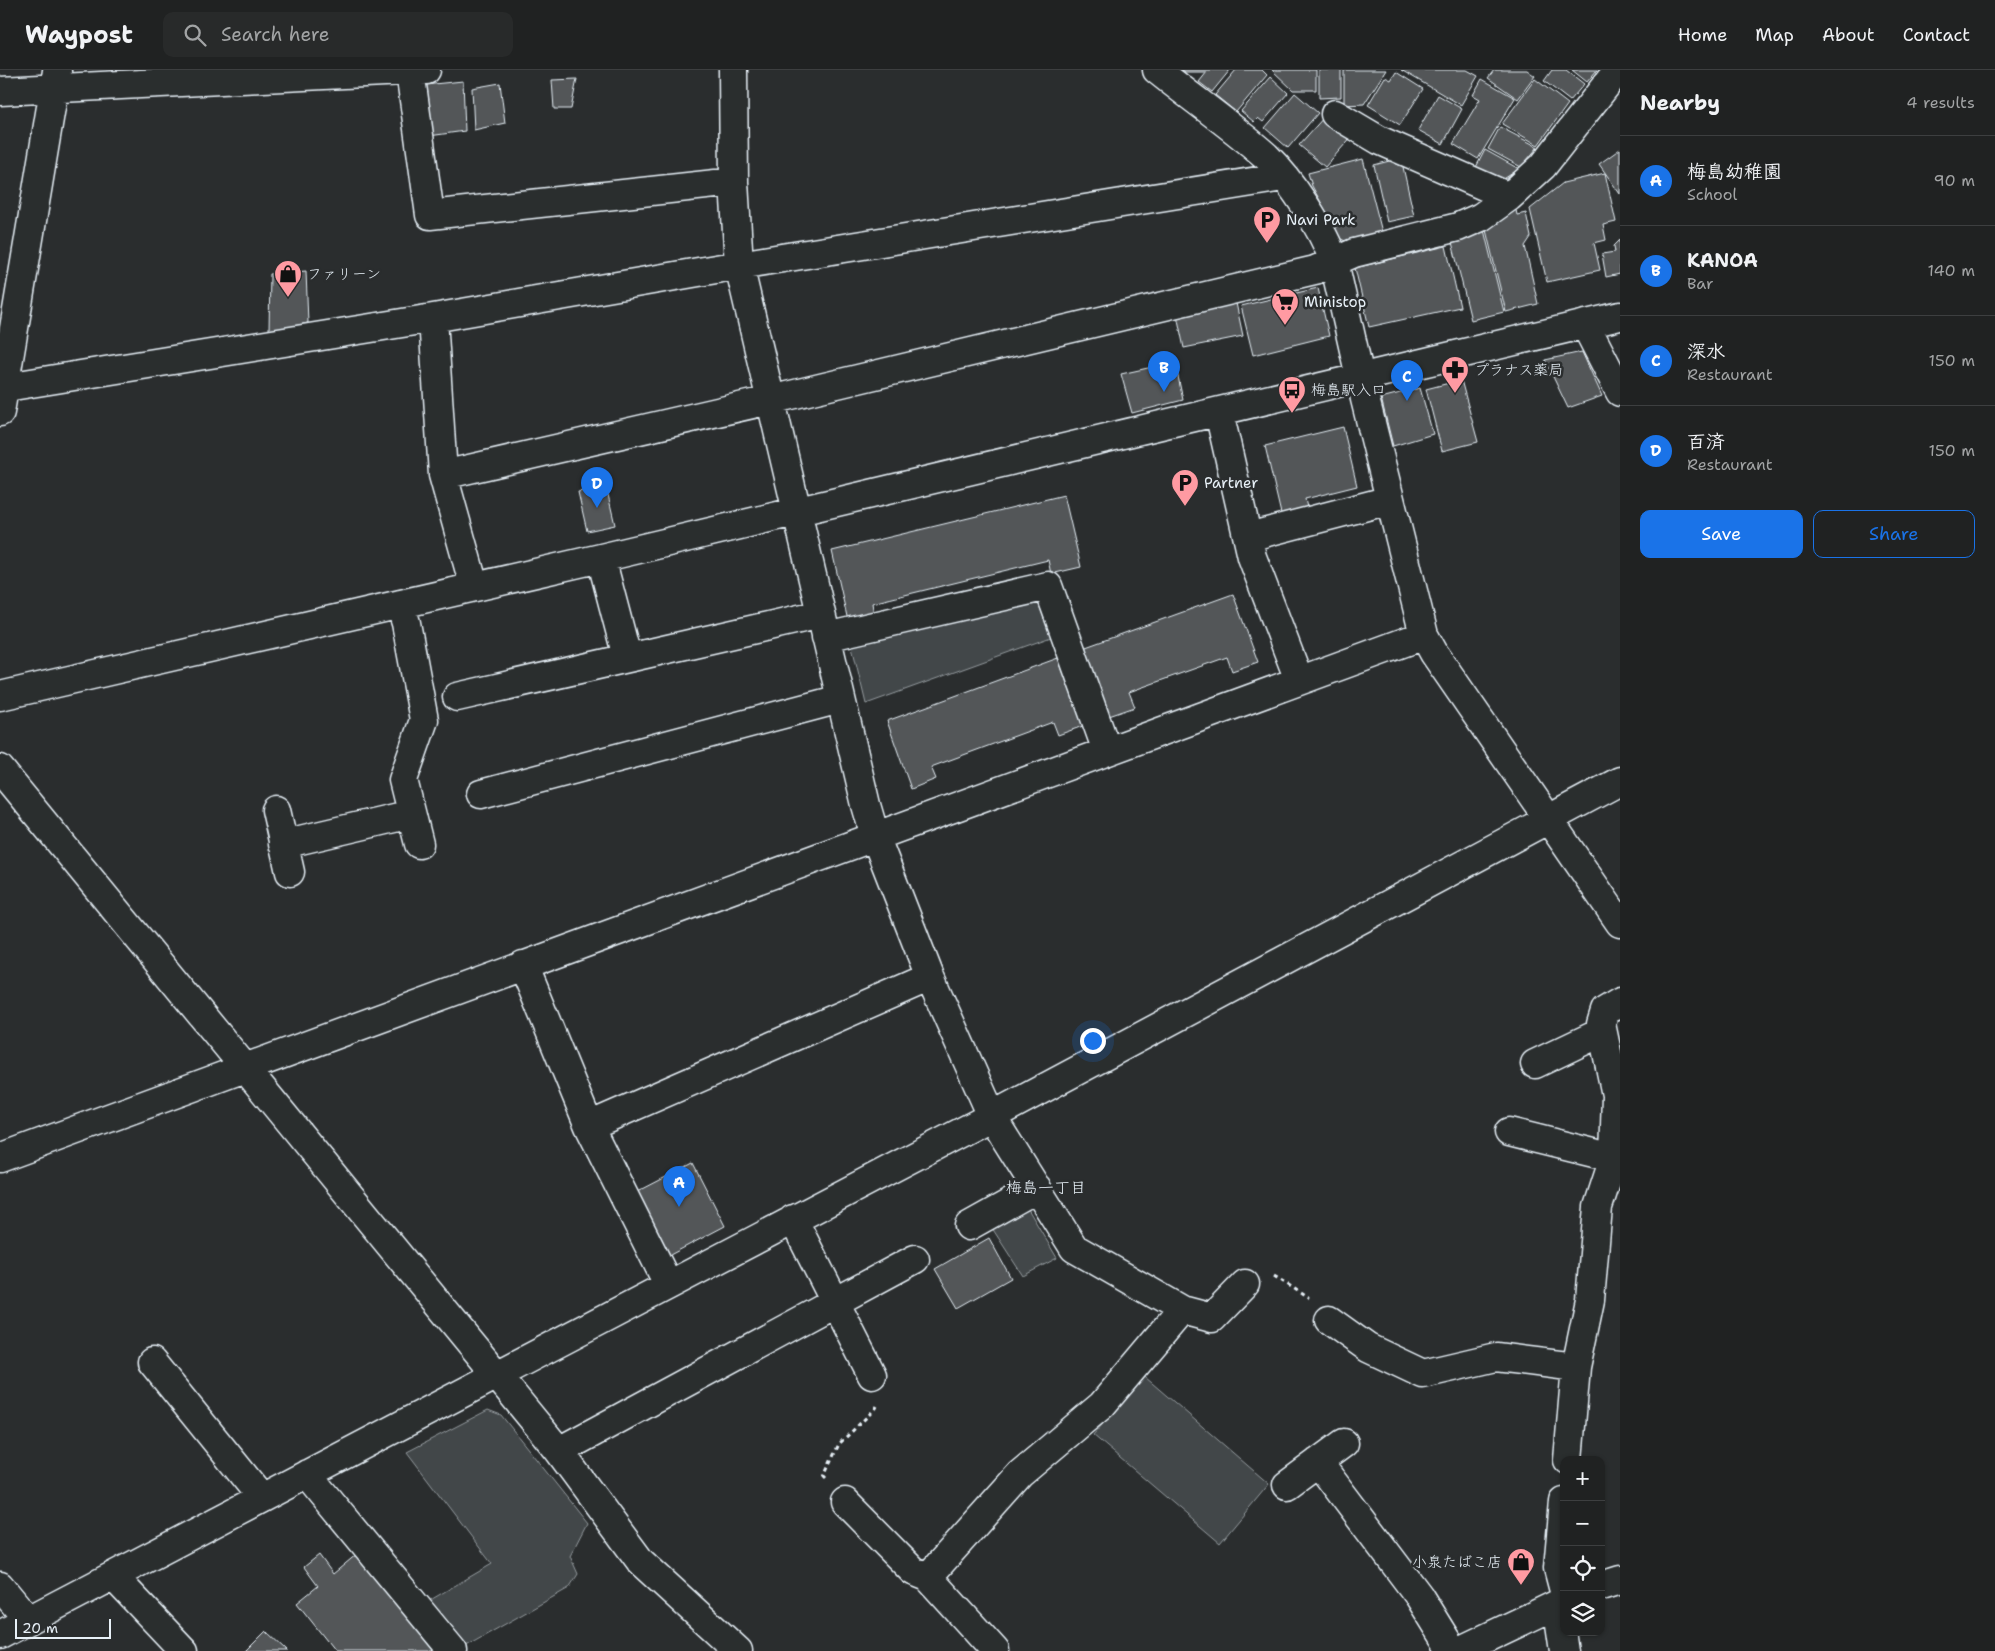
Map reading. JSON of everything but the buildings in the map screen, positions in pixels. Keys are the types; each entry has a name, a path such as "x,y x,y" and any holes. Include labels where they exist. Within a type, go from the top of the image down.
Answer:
{"street":[{"path":"0,90 55,79 419,70 430,215 734,182"},
{"path":"733,70 734,182 740,265 866,805 875,836 930,977 992,1116 1074,1248 1182,1310 1212,1318 1246,1284"},
{"path":"1158,70 1267,157 1297,195 1329,246 1424,635 1434,653 1620,923"},
{"path":"443,475 770,400 1315,270 1354,253 1458,227 1481,216 1509,197 1543,166 1618,70"},
{"path":"55,79 1,396 740,265 1283,177"},
{"path":"1335,114 1379,140 1509,197"},
{"path":"0,696 601,558 1620,316"},
{"path":"433,318 443,475 474,586"},
{"path":"1585,324 1620,392"},
{"path":"1219,412 1252,557 1298,680"},
{"path":"1248,537 1390,500"},
{"path":"601,558 627,657"},
{"path":"457,697 627,657 1048,586 1107,751"},
{"path":"400,604 406,623 424,720 403,780 419,844"},
{"path":"0,1158 1424,635"},
{"path":"481,794 840,699"},
{"path":"0,769 496,1377 559,1451 641,1562 738,1651"},
{"path":"0,1635 992,1116 1620,781"},
{"path":"276,810 290,872"},
{"path":"283,844 412,814"},
{"path":"522,965 588,1126 668,1284"},
{"path":"588,1126 930,977"},
{"path":"1568,1456 1576,1367 1590,1300 1598,1207 1614,1158 1616,1095 1601,1024 1605,1011 1620,1002"},
{"path":"1535,1064 1602,1032"},
{"path":"1509,1132 1614,1158"},
{"path":"969,1226 1036,1188"},
{"path":"792,1219 872,1375"},
{"path":"559,1451 915,1259"},
{"path":"928,1577 1020,1474 1102,1405 1182,1310"},
{"path":"1329,1320 1368,1348 1423,1374 1496,1357 1576,1367"},
{"path":"152,1362 262,1498"},
{"path":"1287,1486 1344,1442"},
{"path":"1318,1462 1419,1596 1453,1651"},
{"path":"307,1474 453,1651"},
{"path":"846,1502 913,1570 928,1577 995,1651"},
{"path":"1560,1546 1558,1568 1560,1576"},
{"path":"114,1577 184,1651"},
{"path":"1605,1585 1620,1580"},
{"path":"0,1586 28,1620"},
{"path":"1459,1651 1560,1602"},
{"path":"1562,1636 1564,1651"}],"path":[{"path":"1246,1284 1264,1269 1312,1300 1319,1313 1329,1320"},
{"path":"846,1502 824,1476 838,1444 876,1408 883,1393 872,1375"}],"shaded area":[{"path":"1036,597 1051,637 866,704 851,642"},
{"path":"1028,1209 1057,1258 1023,1276 992,1228"},
{"path":"1145,1377 1269,1484 1220,1543 1093,1435"},
{"path":"488,1410 501,1415 587,1523 570,1556 578,1574 569,1588 461,1649 427,1602 492,1564 407,1452"}],"place":[{"name":"Navi Park","path":"1267,244"},
{"name":"ファリーン","path":"288,298"},
{"name":"Ministop","path":"1285,326"},
{"name":"KANOA","path":"1164,392"},
{"name":"プラナス薬局","path":"1455,394"},
{"name":"深水","path":"1407,401"},
{"name":"梅島駅入口","path":"1292,414"},
{"name":"Partner","path":"1185,507"},
{"name":"百済","path":"597,508"},
{"name":"梅島幼稚園","path":"679,1207"},
{"name":"小泉たばこ店","path":"1521,1586"}],"district":[{"name":"梅島一丁目","path":"1046,1187"}]}
